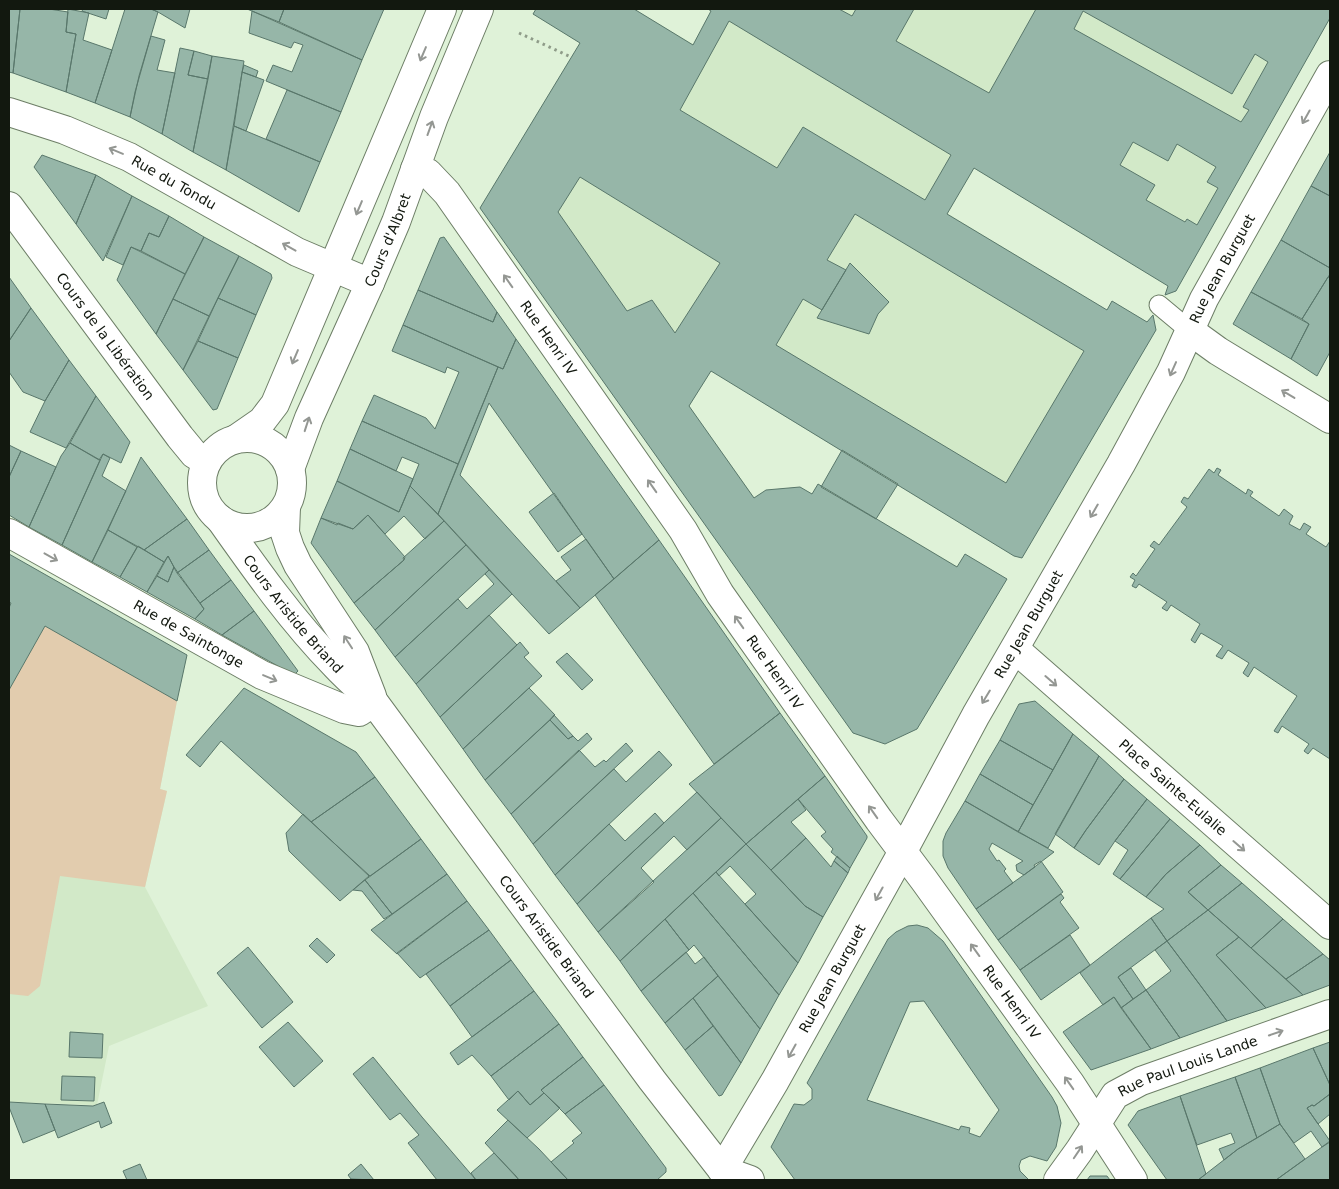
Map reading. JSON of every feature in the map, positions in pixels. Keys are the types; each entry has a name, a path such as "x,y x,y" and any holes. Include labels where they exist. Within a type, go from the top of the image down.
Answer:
{"street":[{"path":"236,439 254,438 271,445 283,456 290,469 292,488 286,507 277,518 266,524 248,529 236,527 220,519 208,507 202,488 202,474 207,462 220,447 236,439 262,421 275,404 442,9"},
{"name":"Cours d'Albret","path":"290,469 309,418 396,222 434,117 479,9"},
{"name":"Rue Jean Burguet","path":"718,1177 775,1082 903,851 976,714 1158,397 1204,299 1330,75"},
{"name":"Rue du Tondu","path":"9,112 65,130 129,157 297,252 370,283"},
{"name":"Rue Henri IV","path":"415,169 428,173 447,193 683,530 725,602 879,820 1064,1075 1133,1180"},
{"name":"Cours de la Libération","path":"9,206 180,437 194,454 207,462"},
{"path":"1189,330 1218,352 1330,419"},
{"name":"Cours Aristide Briand","path":"286,507 285,533 290,548 298,565 355,652 374,702"},
{"name":"Cours Aristide Briand","path":"220,519 269,588 294,619 334,665 374,702 647,1073 718,1177"},
{"name":"Rue de Saintonge","path":"9,533 262,675 344,709 359,712 374,702"},
{"name":"Place Sainte-Eulalie","path":"1015,649 1330,925"},
{"name":"Rue Paul Louis Lande","path":"1058,1180 1115,1095 1141,1081 1330,1014"},
{"path":"718,1177 750,1180"}],"lane":[{"path":"1159,305 1189,330"}],"path":[{"path":"519,33 571,57"}],"shaded area":[{"path":"536,9 634,9 693,44 711,11 708,9 1330,9 1330,18 1176,291 1165,295 1168,286 974,168 947,213 1107,310 1112,301 1147,322 1153,315 1156,330 1022,558 1014,556 711,371 689,406 754,497 766,490 800,487 812,494 818,484 957,566 965,554 1007,579 917,729 885,744 853,733 480,208 580,43 533,14"},
{"path":"9,554 187,655 160,789 167,791 145,887 208,1006 109,1046 97,1105 9,1102"},
{"path":"45,626 177,701 160,789 167,791 145,887 60,876 40,986 28,996 9,994 9,690"}],"building":[{"path":"9,9 20,9 13,73 9,72"},
{"path":"20,9 49,9 68,12 66,32 76,34 66,92 13,73"},
{"path":"68,9 89,13 83,40 112,50 95,103 66,92 76,34 66,32"},
{"path":"83,9 109,9 106,19 82,11"},
{"path":"125,9 151,9 158,12 139,76 130,117 95,103"},
{"path":"151,9 190,9 185,28"},
{"path":"247,9 284,9 279,22"},
{"path":"284,9 384,9 362,60 279,22"},
{"path":"536,9 634,9 693,45 711,11 708,9 839,9 852,16 856,9 914,9 896,41 989,93 1036,9 1330,9 1330,18 1176,291 1165,295 1168,286 974,168 947,214 1107,310 1112,301 1147,322 1153,315 1156,330 1022,558 1014,556 711,371 689,406 754,498 766,490 800,487 812,494 818,484 957,567 965,554 1007,579 917,729 885,744 853,733 480,208 580,43 533,14","holes":["1083,11 1232,94 1255,54 1268,62 1243,107 1249,110 1241,122 1074,29","729,21 951,155 925,200 803,127 777,168 680,110","1133,142 1168,161 1177,144 1216,167 1207,182 1218,188 1197,225 1187,219 1185,222 1146,200 1155,185 1120,165","580,177 720,263 675,333 652,300 627,311 558,212","855,214 1084,351 1006,483 776,345 803,299 822,310 846,270 827,260"]},
{"path":"252,11 362,60 341,112 266,81 273,65 292,72 303,45 294,42 291,48 249,33"},
{"path":"151,36 165,40 157,70 175,73 162,134 130,117"},
{"path":"180,48 194,51 188,75 208,79 193,152 162,134"},
{"path":"194,51 212,56 208,79 188,75"},
{"path":"212,56 244,61 226,170 193,152"},
{"path":"244,65 258,71 256,77 242,72"},
{"path":"242,72 264,80 246,131 234,126"},
{"path":"287,90 341,112 320,162 266,139"},
{"path":"234,126 320,162 299,212 226,170"},
{"path":"1330,152 1330,196 1311,186"},
{"path":"42,155 96,175 76,224 34,167"},
{"path":"96,175 132,196 103,261 76,224"},
{"path":"1311,186 1330,196 1330,268 1281,240"},
{"path":"132,196 169,216 159,237 149,233 141,251 131,247 123,265 106,257"},
{"path":"169,216 204,237 185,274 141,251 149,233 159,237"},
{"path":"204,237 239,256 209,316 173,299"},
{"path":"444,237 497,312 493,322 418,290 440,238"},
{"path":"1281,240 1330,268 1330,274 1302,319 1251,292"},
{"path":"131,247 185,274 156,334 117,280"},
{"path":"239,256 271,274 272,278 256,315 218,298"},
{"path":"850,263 889,302 878,314 869,334 817,318"},
{"path":"9,277 31,308 9,341"},
{"path":"1328,277 1330,278 1330,352 1317,376 1291,359 1309,324 1302,319"},
{"path":"418,290 493,322 497,312 516,339 503,369 403,325"},
{"path":"1251,292 1309,324 1291,359 1233,324"},
{"path":"218,298 256,315 238,358 198,341"},
{"path":"173,299 209,316 183,370 156,334"},
{"path":"31,308 69,360 45,401 23,392 9,372 9,341"},
{"path":"403,325 498,367 458,464 362,421 374,395 426,418 435,429 459,372 447,367 445,373 392,351"},
{"path":"516,339 659,540 614,579 489,403 460,475 580,608 549,634 438,514 498,367 503,369"},
{"path":"198,341 238,358 217,409 213,410 183,370"},
{"path":"69,360 96,396 66,448 30,432 45,401"},
{"path":"96,396 130,442 121,463 103,454 99,460 70,443"},
{"path":"362,421 458,464 438,514 410,486 419,464 402,457 396,471 350,449"},
{"path":"70,443 100,460 62,545 29,527 61,456"},
{"path":"9,445 21,451 9,477"},
{"path":"350,449 413,479 399,512 337,481"},
{"path":"842,450 898,484 876,519 821,487"},
{"path":"21,451 56,467 29,527 9,515 9,477"},
{"path":"103,454 110,458 102,476 126,491 92,562 62,545"},
{"path":"141,457 187,519 144,550 108,530"},
{"path":"1217,468 1221,470 1218,475 1246,494 1248,489 1253,492 1250,496 1279,516 1284,509 1293,516 1289,524 1300,530 1304,523 1311,527 1306,534 1326,547 1330,541 1330,759 1313,748 1308,754 1304,751 1309,744 1282,726 1278,733 1274,731 1297,696 1254,667 1248,677 1243,673 1249,663 1228,650 1222,659 1216,656 1223,646 1201,633 1195,643 1191,640 1200,624 1171,605 1167,611 1162,608 1167,602 1139,584 1136,588 1132,586 1135,580 1130,577 1133,573 1136,576 1155,549 1150,546 1154,541 1159,545 1187,507 1181,502 1184,497 1188,499 1209,469 1214,473"},
{"path":"337,481 399,512 410,486 444,521 425,539 404,516 385,534 368,515 353,529 338,523 337,525 321,518"},
{"path":"554,493 582,534 558,552 529,512"},
{"path":"368,515 405,557 404,560 354,603 311,543 321,518 353,529"},
{"path":"187,519 209,550 177,573 168,556 164,562 144,550"},
{"path":"444,521 466,545 375,630 354,603 404,560 403,558"},
{"path":"108,530 137,547 120,577 92,562"},
{"path":"586,539 614,579 580,608 556,581 571,570 561,557"},
{"path":"659,540 780,713 714,764 595,595"},
{"path":"466,545 489,570 395,657 375,630"},
{"path":"138,546 164,562 147,592 120,577"},
{"path":"209,550 231,580 200,603 177,573"},
{"path":"9,554 187,655 177,701 45,626 9,690 9,608 11,603 9,602"},
{"path":"168,556 174,567 168,582 157,576"},
{"path":"174,567 204,609 195,619 147,592 157,576 168,582"},
{"path":"489,570 512,594 416,684 395,657 458,599 467,609 494,584 485,574"},
{"path":"231,580 254,611 222,635 195,619 204,609 200,603"},
{"path":"254,611 298,671 294,675 222,635"},
{"path":"489,615 517,645 440,717 416,684"},
{"path":"520,642 529,653 524,657 542,676 463,749 440,717"},
{"path":"567,653 593,680 582,690 556,662"},
{"path":"244,688 356,752 375,777 311,822 221,741 200,767 186,755"},
{"path":"529,688 555,715 485,780 463,749"},
{"path":"1035,701 1073,734 1053,770 1000,740 1019,704"},
{"path":"780,713 825,776 746,844 689,784"},
{"path":"554,715 573,736 568,739 550,720"},
{"path":"550,720 568,739 573,736 578,741 587,733 592,739 511,814 485,780"},
{"path":"1073,734 1099,756 1048,848 1018,832"},
{"path":"1000,740 1053,770 1033,805 980,774"},
{"path":"626,743 633,751 533,844 511,814 579,750 595,767 604,760 606,762"},
{"path":"659,751 672,765 555,875 533,844 614,769 626,782"},
{"path":"1099,756 1124,779 1074,848 1055,834"},
{"path":"980,774 1033,805 1018,832 965,801"},
{"path":"825,776 867,836 850,868 831,852 833,849 821,836 826,832 798,799"},
{"path":"375,777 421,839 370,876 311,822"},
{"path":"1124,779 1147,799 1099,865 1074,848"},
{"path":"697,792 721,818 687,850 674,836 641,868 654,882 598,932 577,904"},
{"path":"798,799 806,810 791,822 806,838 771,870 746,844"},
{"path":"1147,799 1170,819 1120,879 1113,874 1128,850 1115,841"},
{"path":"965,801 1054,852 1024,875 1017,871 1016,865 1023,861 992,843 989,849 997,861 999,860 1006,869 1004,871 1013,883 976,909 948,868 943,856 943,841 946,833"},
{"path":"655,813 664,823 577,904 555,875 609,824 625,841"},
{"path":"303,814 369,876 340,901 289,851 286,833"},
{"path":"721,818 746,844 620,961 598,932"},
{"path":"1170,819 1200,845 1166,874 1146,897 1120,879"},
{"path":"806,838 831,867 834,861 848,873 823,917 805,906 771,870"},
{"path":"421,839 447,874 392,914 365,880"},
{"path":"746,844 805,906 823,917 798,963 745,904 756,894 730,866 719,876 716,872"},
{"path":"1200,845 1221,865 1188,892 1208,910 1167,941 1151,918 1164,909 1146,897 1166,874"},
{"path":"837,856 850,868 848,873 834,861"},
{"path":"1041,861 1063,892 998,940 976,909"},
{"path":"1221,865 1242,883 1208,910 1188,892"},
{"path":"716,872 798,963 779,995 693,893"},
{"path":"447,874 467,901 397,954 371,930"},
{"path":"365,880 392,914 384,919 362,891 353,890"},
{"path":"1242,883 1283,919 1251,948 1208,910"},
{"path":"693,893 779,995 760,1029 694,945 689,950 665,919"},
{"path":"1061,894 1064,898 1060,902 1079,928 1020,970 998,940"},
{"path":"467,901 489,930 420,978 397,953"},
{"path":"1208,910 1239,937 1216,955 1266,1008 1227,1021 1167,941"},
{"path":"1151,918 1167,941 1118,977 1133,999 1121,1008 1114,997 1103,1005 1080,973"},
{"path":"665,919 689,950 641,991 620,961"},
{"path":"1283,919 1323,954 1286,979 1251,948"},
{"path":"917,925 928,928 943,941 1057,1106 1061,1123 1056,1147 1047,1161 1030,1156 1021,1160 1020,1171 1029,1180 795,1180 771,1147 794,1104 804,1105 812,1099 812,1089 807,1083 888,939 896,932 908,926","holes":["924,1001 999,1110 980,1137 969,1133 970,1128 961,1126 959,1130 867,1100 910,1002"]},
{"path":"489,930 511,960 450,1006 426,974"},
{"path":"1070,935 1090,965 1041,1000 1020,970"},
{"path":"1239,937 1303,995 1266,1008 1216,955"},
{"path":"317,938 335,955 327,963 309,946"},
{"path":"1167,941 1227,1021 1180,1038 1146,990 1171,971 1155,950"},
{"path":"248,947 293,1002 262,1028 217,973"},
{"path":"686,952 695,964 704,957 718,976 665,1023 641,991"},
{"path":"1323,954 1330,960 1330,985 1303,995 1286,979"},
{"path":"511,960 534,991 472,1037 450,1006"},
{"path":"1131,968 1146,990 1133,999 1118,977"},
{"path":"718,976 760,1029 741,1063 693,998"},
{"path":"1146,990 1180,1038 1151,1049 1121,1008"},
{"path":"534,991 559,1024 491,1076 472,1055 458,1065 450,1053"},
{"path":"1114,997 1151,1049 1091,1070 1063,1032"},
{"path":"693,998 713,1026 685,1050 665,1023"},
{"path":"288,1022 323,1061 294,1087 259,1047"},
{"path":"559,1024 583,1057 541,1090 544,1093 530,1105 518,1091 509,1100 491,1076"},
{"path":"713,1026 741,1063 722,1095 719,1096 685,1050"},
{"path":"70,1032 103,1034 102,1058 69,1057"},
{"path":"1330,1042 1330,1085 1313,1048"},
{"path":"1313,1048 1330,1085 1330,1094 1314,1106 1312,1105 1307,1108 1330,1141 1322,1147 1311,1131 1294,1143 1280,1124 1260,1068"},
{"path":"373,1057 476,1180 437,1180 408,1143 419,1135 400,1113 390,1120 353,1074"},
{"path":"583,1057 604,1085 565,1114 541,1090"},
{"path":"1260,1068 1280,1124 1257,1138 1235,1077"},
{"path":"62,1076 95,1077 94,1101 61,1100"},
{"path":"1235,1077 1257,1138 1224,1160 1219,1149 1235,1143 1231,1133 1197,1145 1180,1096"},
{"path":"604,1085 666,1168 666,1172 657,1180 568,1180 551,1162 574,1143 572,1141 582,1133 565,1114"},
{"path":"518,1091 530,1105 544,1093 560,1108 527,1138 497,1110"},
{"path":"1330,1094 1330,1114 1318,1124 1307,1108 1312,1105 1314,1106"},
{"path":"1180,1096 1206,1174 1198,1180 1167,1180 1128,1125 1138,1111"},
{"path":"9,1102 45,1104 55,1130 23,1143 9,1107"},
{"path":"104,1102 112,1123 101,1128 99,1121 58,1138 45,1104 93,1106"},
{"path":"508,1120 568,1180 519,1180 485,1143"},
{"path":"1280,1124 1305,1159 1276,1180 1198,1180 1238,1149"},
{"path":"1330,1142 1330,1180 1276,1180 1322,1147"},
{"path":"494,1153 519,1180 476,1180 471,1173"},
{"path":"140,1164 147,1180 127,1180 123,1171"},
{"path":"361,1164 374,1180 351,1179 348,1175"},
{"path":"1090,1176 1107,1176 1110,1180 1087,1180"}]}
